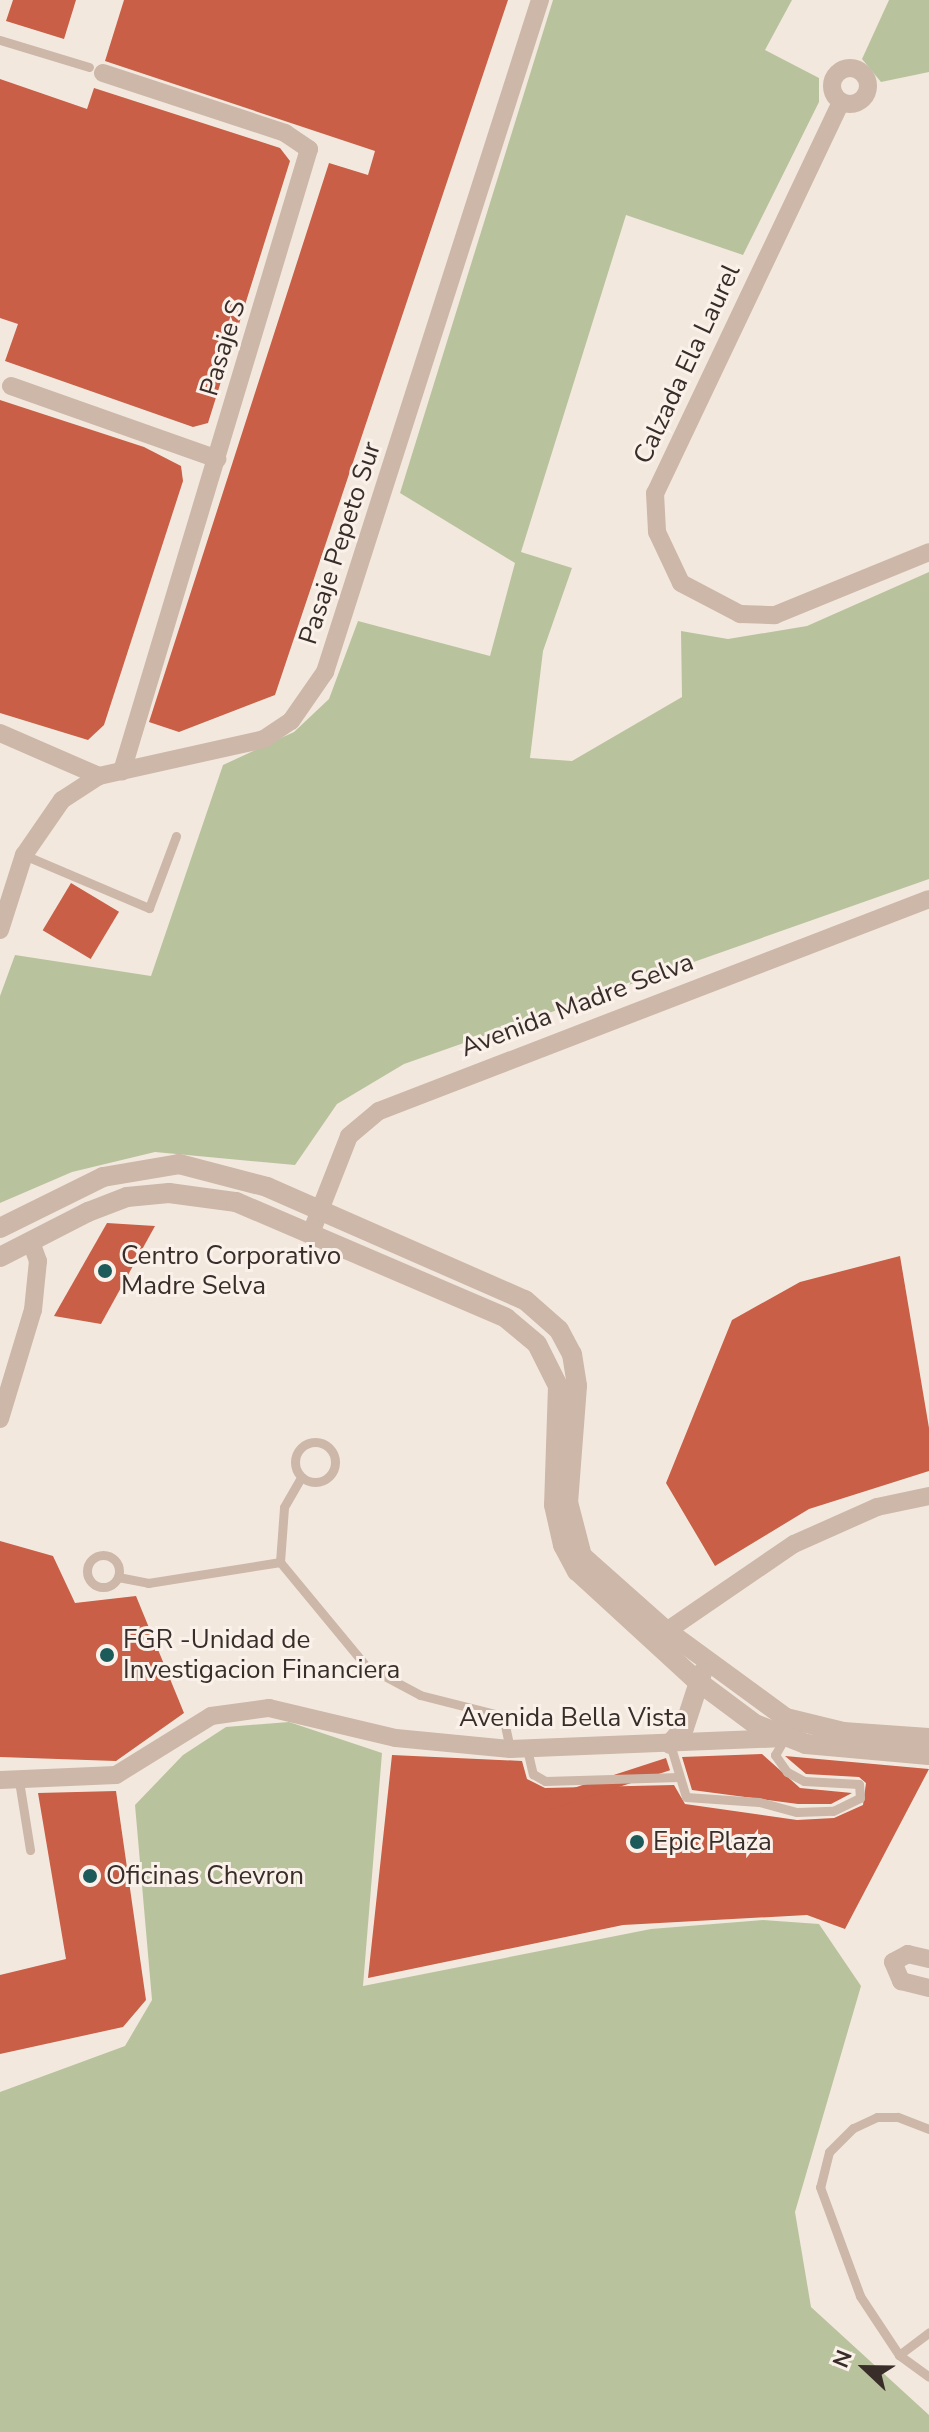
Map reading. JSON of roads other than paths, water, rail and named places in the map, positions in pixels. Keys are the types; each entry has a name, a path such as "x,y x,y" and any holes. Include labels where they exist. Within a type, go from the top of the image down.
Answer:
{"street":[{"name":"Pasaje Pepeto Sur","path":"0,930 24,855 62,800 99,776 264,739 291,721 325,672 540,0"},
{"name":"Pasaje S","path":"96,70 285,133 309,149 122,771"},
{"name":"Calzada Ela Laurel","path":"841,102 655,493 657,532 681,583 740,614 775,615 929,552"},
{"path":"11,386 217,459"},
{"path":"0,733 99,776"},
{"name":"Avenida Madre Selva","path":"311,1233 349,1136 379,1111 929,899"},
{"path":"0,1228 103,1177 179,1164 216,1170 319,1209 525,1300 559,1330 572,1354 577,1386 571,1526 582,1556 658,1635 696,1680 785,1738 929,1755"},
{"path":"0,1257 88,1212 149,1193 236,1202 506,1318 537,1344 558,1386 554,1505 563,1545 577,1571 658,1635 709,1664 786,1718 843,1732 929,1738"},
{"path":"0,1419 33,1310 38,1261 31,1242"},
{"path":"658,1635 794,1544 877,1507 929,1496"},
{"path":"670,1744 691,1712 696,1680 709,1664"},
{"name":"Avenida Bella Vista","path":"10,1780 116,1775 193,1723 239,1709 306,1712 396,1738 519,1749 615,1740 670,1744 785,1738"},
{"path":"929,1959 908,1954 893,1962 901,1981 929,1988"}],"lane":[{"path":"0,40 96,70"},
{"path":"24,855 149,908 176,836"},
{"path":"301,1477 313,1482 331,1475 335,1457 328,1446 302,1446 295,1458 301,1477 284,1507 280,1562 366,1666 420,1695 503,1716 533,1774 545,1781 679,1777"},
{"path":"118,1577 159,1582 280,1562"},
{"path":"670,1744 686,1797 759,1802 797,1812 833,1811 860,1798 859,1784 804,1781 787,1772 775,1755 785,1738"},
{"path":"10,1780 30,1850"},
{"path":"929,2129 877,2117 843,2134 820,2174 825,2212 860,2296 899,2355 929,2377"},
{"path":"899,2355 929,2332"}],"place":[{"name":"Centro Corporativo Madre Selva","path":"105,1271"},
{"name":"FGR -Unidad de Investigacion Financiera","path":"107,1655"},
{"name":"Epic Plaza","path":"637,1842"},
{"name":"Oficinas Chevron","path":"90,1876"}]}
